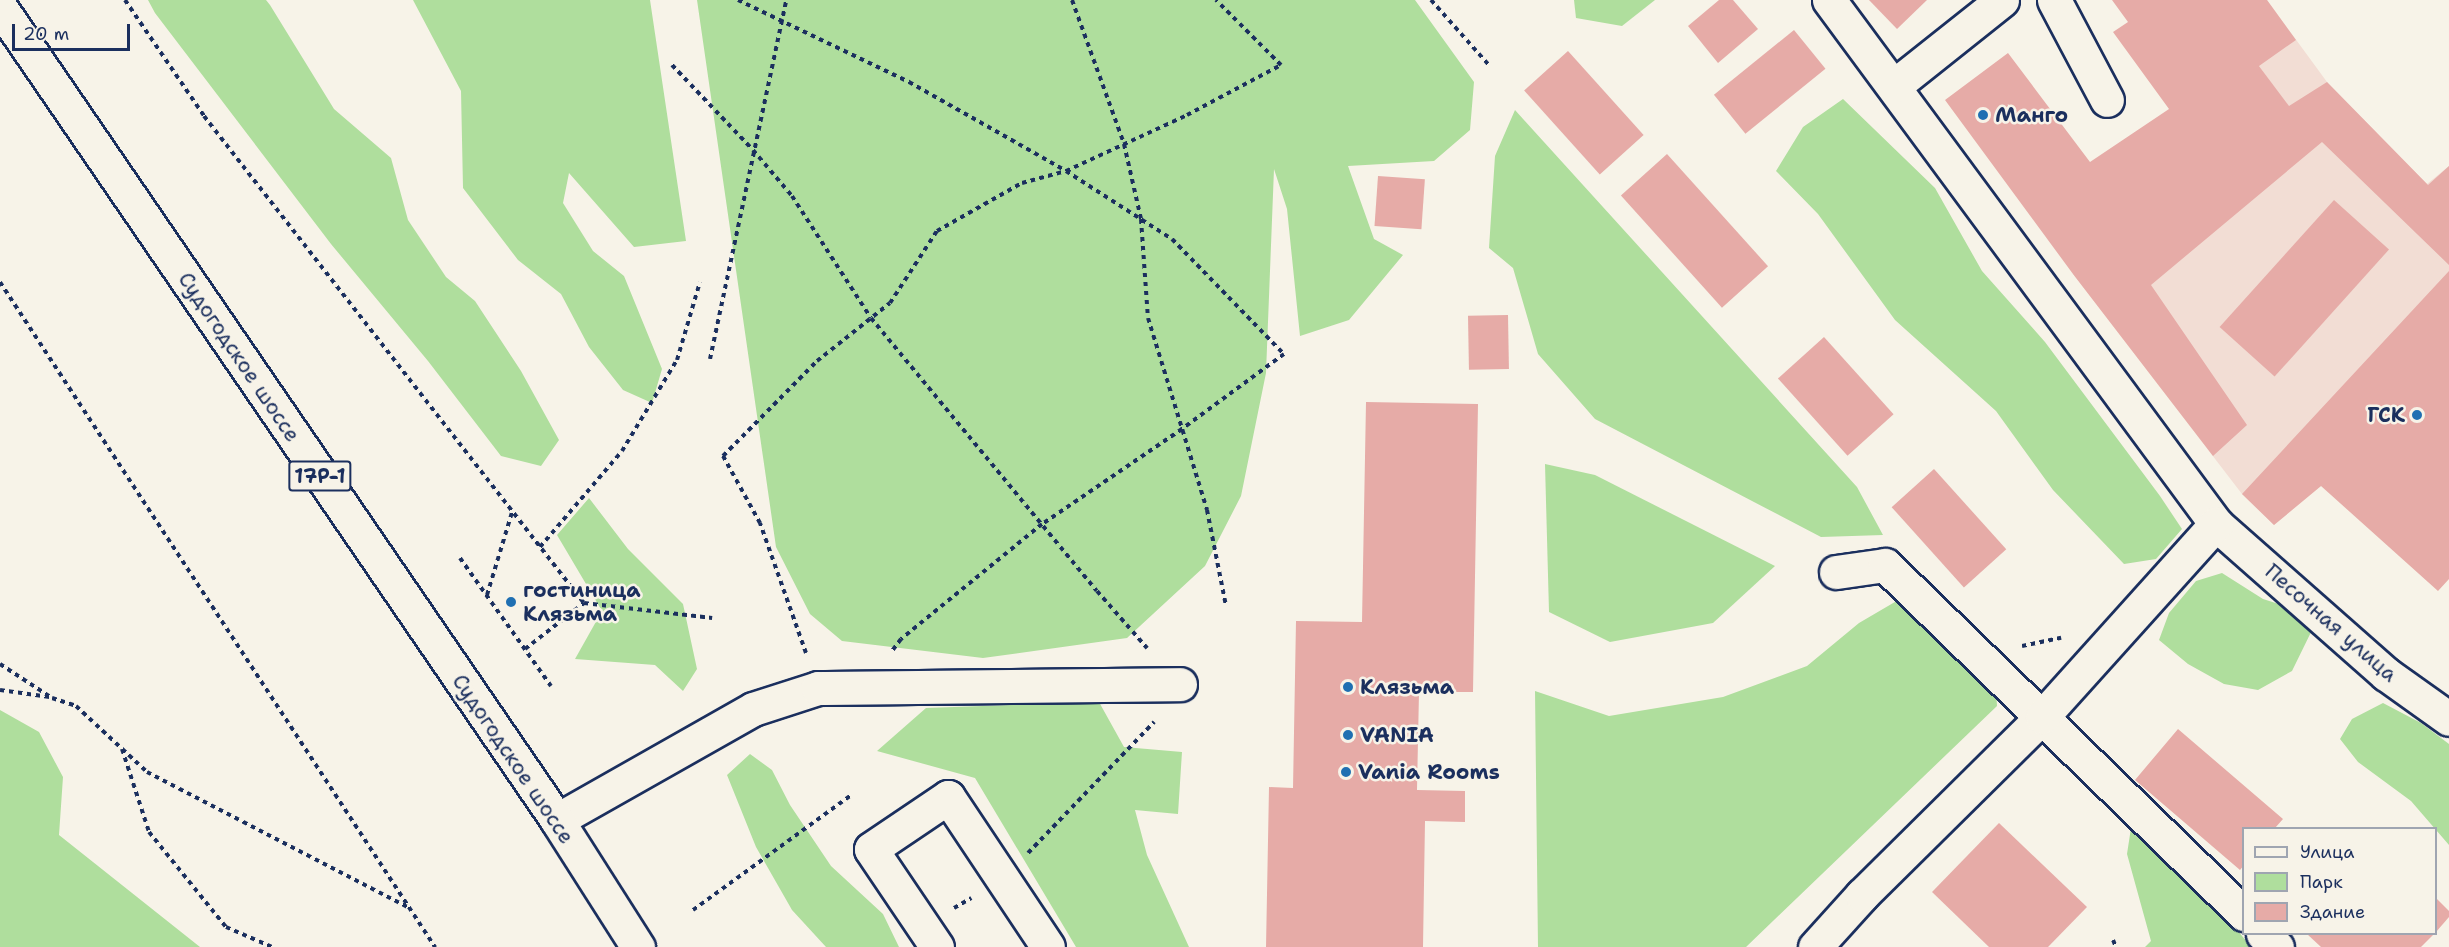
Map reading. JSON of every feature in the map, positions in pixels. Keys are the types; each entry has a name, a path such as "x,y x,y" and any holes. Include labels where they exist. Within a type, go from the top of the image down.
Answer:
{"street":[{"name":"Песочная улица","path":"1829,0 2216,524 2386,674 2449,719"},
{"path":"1894,86 2002,0"},
{"path":"2054,0 2107,100"},
{"name":"Судогодское шоссе","path":"0,7 557,820 638,947"},
{"path":"1815,947 1862,895 2042,717 2216,524"},
{"path":"1836,572 1885,565 2242,912"},
{"path":"557,820 753,709 818,688 1180,684"},
{"path":"937,947 871,849 948,797 1048,947"},
{"path":"2265,935 2277,947"}],"path":[{"path":"125,0 204,116 584,603"},
{"path":"738,0 909,82 1066,171 1172,239 1284,354 1182,429 1042,524 901,639 865,687"},
{"path":"710,359 786,0"},
{"path":"1072,0 1125,144 1141,219 1148,318 1207,510 1226,606"},
{"path":"818,688 760,523 723,456 818,361 890,303 937,231 1022,183 1066,171 1125,144 1281,65 1216,0"},
{"path":"1431,0 1489,64"},
{"path":"672,64 753,150 792,196 871,318 1042,524 1180,684 1156,721 1002,880 951,910"},
{"path":"0,282 435,947"},
{"path":"540,547 622,451 677,360 700,282"},
{"path":"487,595 512,511"},
{"path":"460,558 551,686"},
{"path":"525,649 584,603 712,618"},
{"path":"1979,655 2068,637"},
{"path":"0,664 52,698"},
{"path":"0,690 52,698 76,706 147,772 410,908"},
{"path":"122,748 149,832 226,927 272,947"},
{"path":"693,910 851,795"},
{"path":"2112,940 2116,947"}],"shaded area":[{"path":"2211,0 2267,0 2327,82 2427,184 2449,166 2449,344 2321,486 2274,525 2242,494 2073,274 2288,106"}],"green space":[{"path":"148,0 266,0 334,109 391,158 408,220 446,277 475,301 521,371 559,440 541,466 501,456 428,361 331,244 155,13"},
{"path":"413,0 650,0 686,241 634,247 569,173 563,203 593,251 624,276 662,369 652,403 623,390 589,347 561,294 518,260 463,188 461,91"},
{"path":"697,0 1415,0 1474,82 1470,130 1434,161 1348,166 1374,239 1403,255 1349,320 1300,336 1287,209 1274,169 1266,373 1241,496 1205,566 1127,638 983,658 842,641 810,614 776,547"},
{"path":"1574,0 1655,0 1622,26 1576,18"},
{"path":"1843,99 1935,188 1982,271 2045,342 2160,496 2182,529 2156,559 2124,564 2053,490 1996,411 1895,320 1818,214 1776,171 1803,127"},
{"path":"1515,110 1857,487 1883,535 1821,537 1595,419 1538,354 1513,268 1489,248 1495,156"},
{"path":"1545,464 1595,475 1775,566 1713,623 1610,642 1549,612"},
{"path":"589,498 628,549 683,604 697,669 683,691 655,665 575,659 602,611 557,535"},
{"path":"2222,573 2263,599 2288,607 2315,624 2292,671 2258,690 2224,684 2188,664 2159,640 2169,613 2196,581"},
{"path":"1900,599 1996,688 1997,706 1746,947 1538,947 1535,691 1609,716 1723,697 1807,666 1859,623"},
{"path":"1099,702 1124,747 1182,752 1178,814 1135,810 1147,855 1189,947 1076,947 975,778 877,751 926,708"},
{"path":"2383,703 2421,723 2449,744 2449,845 2437,831 2437,827 2433,827 2411,801 2358,762 2340,739 2352,719"},
{"path":"0,710 39,732 63,777 59,835 200,947 0,947"},
{"path":"750,754 772,770 790,805 831,866 883,914 899,947 826,947 792,910 756,847 727,775"},
{"path":"2131,828 2198,882 2251,947 2145,947 2151,941 2127,854"}],"building":[{"path":"1719,0 1733,0 1758,29 1718,63 1688,26"},
{"path":"1869,0 1927,0 1897,29"},
{"path":"2112,0 2267,0 2296,40 2259,66 2289,106 2327,82 2428,185 2449,166 2449,265 2322,142 2151,285 2247,425 2213,456 2073,274 1945,100 2008,53 2090,162 2169,109 2113,32 2128,22"},
{"path":"1794,30 1825,69 1745,134 1714,95"},
{"path":"1568,51 1644,135 1600,174 1524,90"},
{"path":"1667,154 1768,266 1722,308 1621,195"},
{"path":"1378,176 1425,179 1421,229 1375,226"},
{"path":"2334,200 2389,250 2275,377 2220,327"},
{"path":"2449,271 2449,579 2438,591 2321,486 2274,525 2242,494"},
{"path":"1508,315 1509,369 1469,370 1468,316"},
{"path":"1824,337 1894,414 1848,456 1778,378"},
{"path":"1366,402 1478,404 1473,692 1419,692 1417,790 1465,791 1465,822 1425,821 1423,947 1266,947 1269,787 1293,788 1296,621 1362,622"},
{"path":"1934,469 2006,549 1964,587 1892,507"},
{"path":"2178,729 2283,819 2276,827 2242,827 2242,868 2240,870 2135,780"},
{"path":"1999,823 2087,907 2048,947 1989,947 1932,892"},
{"path":"2437,899 2449,911 2449,917 2437,931"},
{"path":"2308,935 2433,935 2421,947 2321,947"}],"place":[{"name":"Манго","path":"1983,115"},
{"name":"ГСК","path":"2417,415"},
{"name":"гостиница Клязьма","path":"511,602"},
{"name":"Клязьма","path":"1348,687"},
{"name":"VANIA","path":"1348,735"},
{"name":"Vania Rooms","path":"1346,772"}]}
